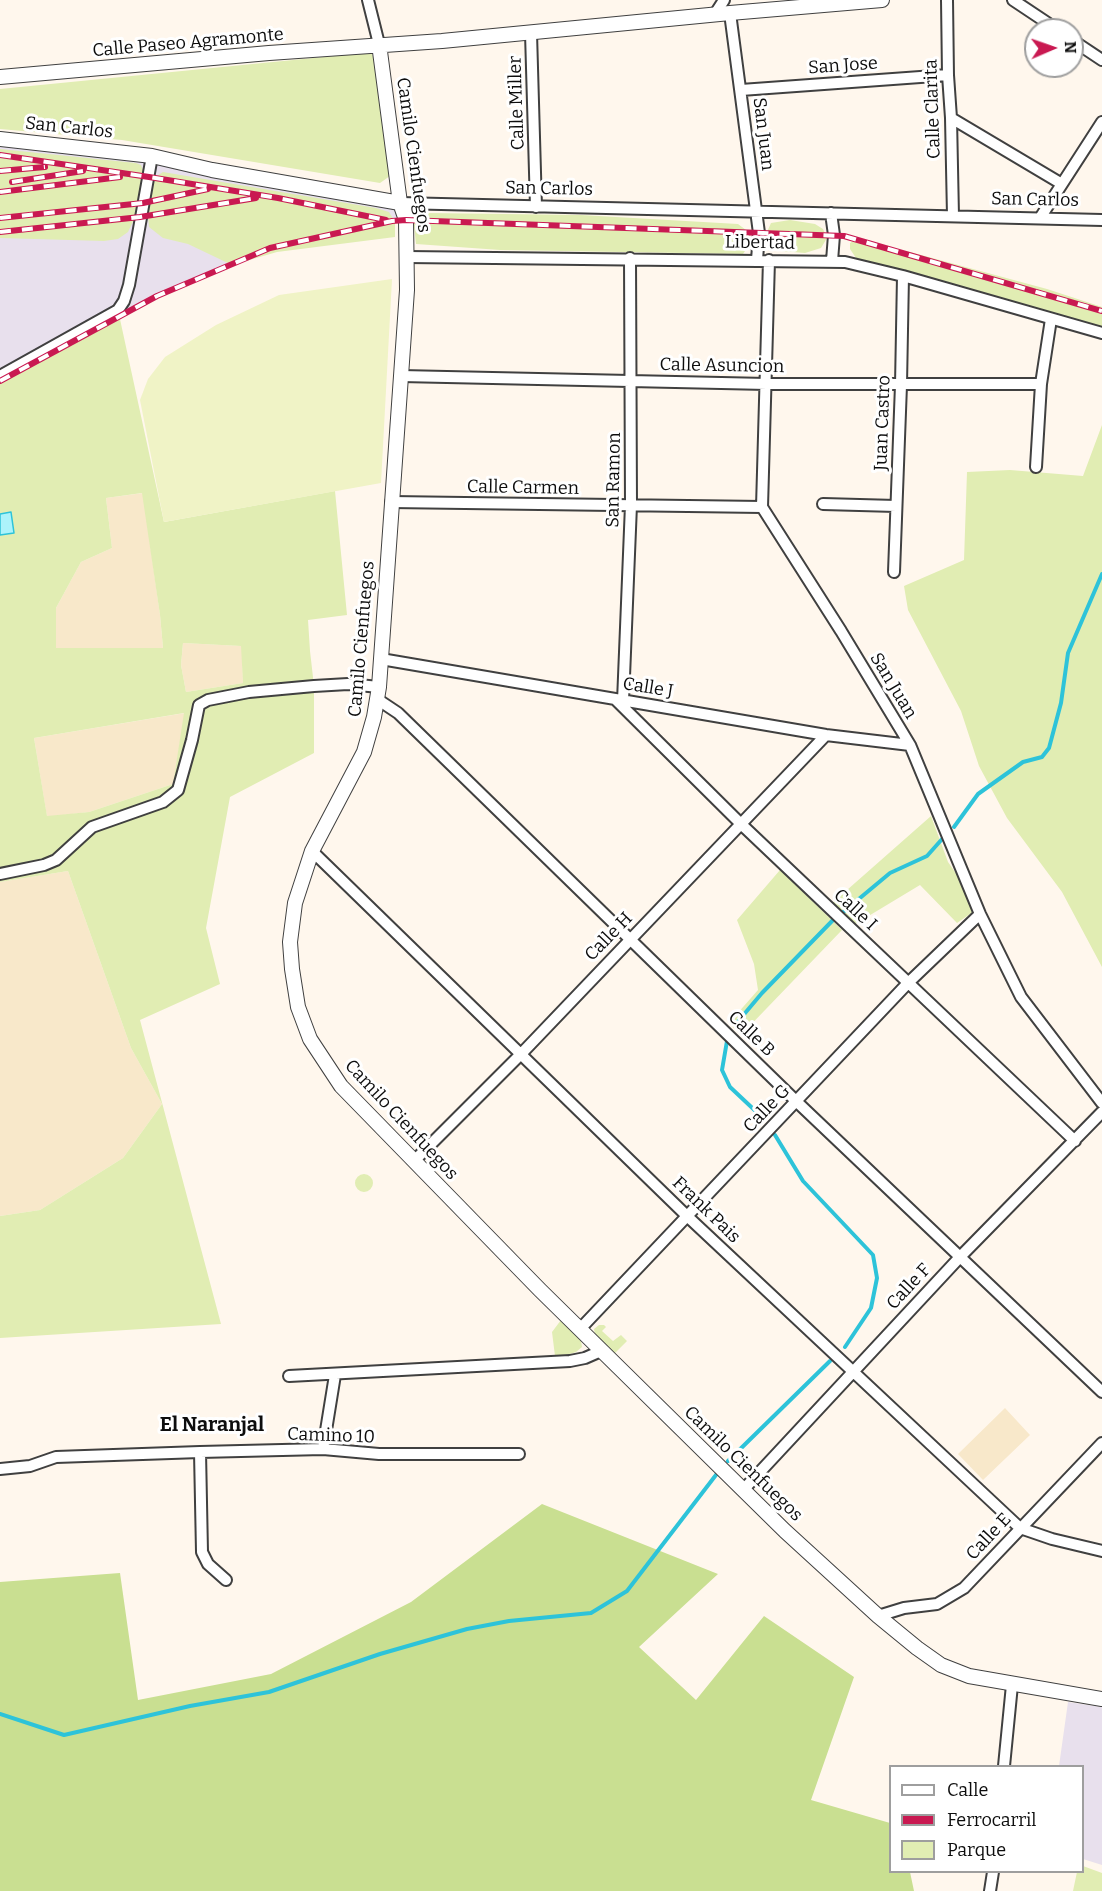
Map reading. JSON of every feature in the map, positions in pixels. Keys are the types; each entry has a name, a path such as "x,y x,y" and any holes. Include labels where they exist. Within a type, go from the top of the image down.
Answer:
{"street":[{"name":"Camilo Cienfuegos","path":"368,0 379,44 400,202 406,220 407,290 378,693 364,752 312,851 296,903 290,942 298,1007 310,1039 341,1086 414,1161 602,1351 878,1617 941,1665 969,1676 1102,1699"},
{"name":"Calle Paseo Agramonte","path":"0,77 379,44 442,42 715,14 727,6 882,0"},
{"name":"Calle Clarita","path":"947,0 953,216"},
{"path":"1013,0 1040,18"},
{"name":"San Juan","path":"727,6 741,90 759,233 758,260"},
{"name":"Calle Miller","path":"531,33 536,207"},
{"path":"1084,48 1102,60"},
{"name":"San Jose","path":"741,90 948,75"},
{"path":"951,118 1062,184"},
{"path":"1040,218 1102,123"},
{"name":"San Carlos","path":"0,139 152,156 213,170 400,202 1102,220"},
{"path":"0,376 118,310 124,301 129,285 152,156"},
{"path":"831,213 834,235 832,261"},
{"name":"Libertad","path":"407,256 845,261 1102,333"},
{"name":"San Ramon","path":"619,701 631,506 630,258"},
{"path":"762,507 769,260"},
{"name":"Juan Castro","path":"894,572 903,276"},
{"path":"1036,467 1041,384 1051,319"},
{"name":"Calle Asuncion","path":"401,376 767,384 1041,384"},
{"name":"Calle Carmen","path":"391,502 762,507"},
{"path":"823,504 896,506"},
{"name":"San Juan","path":"762,507 842,631 910,745 980,914 1021,997 1102,1103"},
{"name":"Calle J","path":"381,659 826,735 910,745"},
{"path":"0,874 44,865 56,860 92,827 163,802 178,790 199,705 208,700 249,692 348,684 378,693"},
{"name":"Calle B","path":"378,693 797,1102 1102,1392"},
{"name":"Calle I","path":"619,701 741,824 1075,1141"},
{"name":"Calle H","path":"414,1161 522,1053 826,735"},
{"name":"Frank Pais","path":"312,851 687,1216 1020,1528 1052,1539 1102,1551"},
{"name":"Calle G","path":"580,1329 908,983 980,914"},
{"name":"Calle F","path":"744,1489 960,1257 1102,1112"},
{"path":"289,1377 570,1361 602,1351"},
{"path":"322,1449 335,1375"},
{"name":"Calle E","path":"878,1617 904,1608 937,1604 964,1588 1102,1443"},
{"name":"Camino 10","path":"0,1469 30,1466 56,1456 322,1449 379,1454 519,1454"},
{"path":"200,1452 202,1552 208,1564 226,1580"},
{"path":"1004,1765 1012,1685"},
{"path":"990,1891 993,1873"}],"shaded area":[{"path":"0,141 124,152 400,203 406,220 270,248 157,296 0,381"},
{"path":"143,493 163,648 56,648 56,608 81,562 112,548 106,498"},
{"path":"183,643 242,646 243,683 186,692 181,665"},
{"path":"185,713 173,784 89,812 47,817 34,738"},
{"path":"68,871 131,1048 162,1104 123,1158 40,1210 0,1216 0,882"},
{"path":"1005,1408 1030,1435 983,1480 958,1454"},
{"path":"1068,1702 1102,1707 1102,1865 1084,1859 1084,1765 1059,1765"}],"green space":[{"path":"372,54 374,60 390,169 390,176 380,183 122,140 0,129 0,89"},
{"path":"0,149 141,165 143,170 137,213 128,232 118,239 104,241 0,238"},
{"path":"163,172 376,208 389,212 395,222 395,237 277,252 232,265 188,244 163,238 149,227 148,216 155,177"},
{"path":"427,213 581,215 738,224 750,233 749,245 743,254 500,250 416,244 413,217"},
{"path":"790,220 815,224 823,229 827,238 821,248 805,253 781,251 772,246 767,232 771,223"},
{"path":"855,240 910,252 1047,289 1102,307 1102,328 856,258 850,249 850,243"},
{"path":"392,279 381,483 164,522 140,400 148,379 165,357 216,325 279,295"},
{"path":"118,310 164,522 335,491 347,615 308,620 314,686 314,753 230,797 206,928 220,984 140,1020 221,1324 0,1338 0,1216 40,1210 123,1158 162,1104 131,1048 68,871 0,882 0,378","holes":["142,493 163,648 56,648 56,608 81,562 112,548 106,498","183,643 241,646 243,683 186,692 181,665","184,713 173,784 89,812 47,816 34,738"]},
{"path":"1102,425 1102,967 1062,892 1007,818 979,766 961,711 908,610 904,586 964,560 967,472 1010,470 1083,476"},
{"path":"931,816 948,862 962,882 973,912 957,923 920,885 852,926 830,905"},
{"path":"780,870 842,930 741,1035 729,1023 758,990 754,964 737,920"},
{"path":"364,1174 370,1177 373,1183 370,1189 364,1192 358,1189 355,1183 358,1177"},
{"path":"561,1320 581,1341 582,1347 570,1354 555,1356 552,1332"},
{"path":"599,1325 606,1327 602,1331 613,1341 621,1335 627,1341 614,1354 595,1335 594,1329"},
{"path":"542,1504 718,1574 639,1647 696,1700 764,1616 854,1677 811,1800 889,1823 889,1873 910,1873 914,1891 0,1891 0,1582 120,1573 138,1700 271,1674 411,1602"},
{"path":"1084,1866 1102,1873 1102,1891 1073,1891 1077,1873 1084,1873"}],"water":[{"path":"11,512 14,533 0,535 0,514"}],"waterway":[{"path":"954,827 978,794 1023,762 1042,757 1049,748 1061,703 1068,653 1102,574"},
{"path":"842,913 890,873 927,856 943,838"},
{"path":"735,1025 762,993 834,919"},
{"path":"727,1041 722,1070 730,1087 764,1119"},
{"path":"775,1135 803,1181 873,1255 877,1278 871,1308 845,1347"},
{"path":"728,1461 830,1361"},
{"path":"0,1714 64,1735 190,1706 269,1692 380,1654 467,1629 509,1621 591,1613 627,1591 719,1471"}],"railway":[{"path":"0,155 278,198 386,220"},
{"path":"0,171 45,167"},
{"path":"12,182 83,171"},
{"path":"0,192 120,177"},
{"path":"0,218 143,203 208,189"},
{"path":"0,232 140,217 256,198"},
{"path":"0,381 157,296 270,248 392,221 406,220 844,236 1102,311"}],"district":[{"name":"El Naranjal","path":"212,1425"}]}
